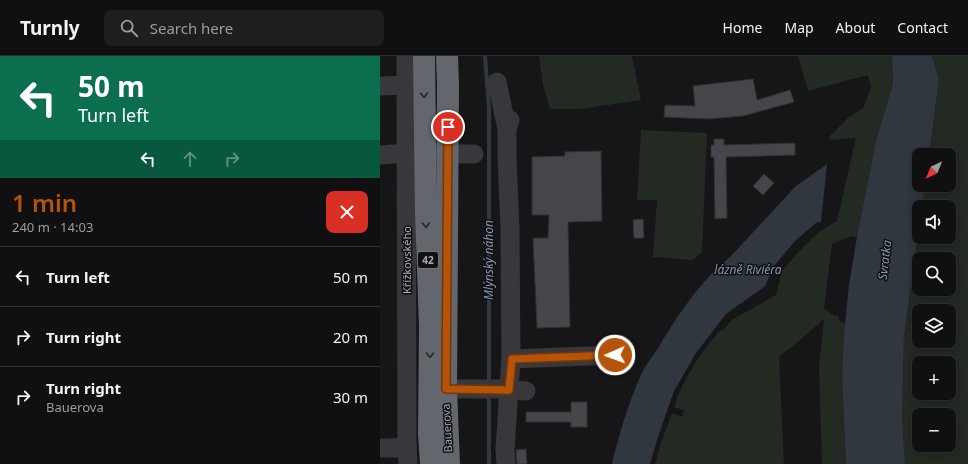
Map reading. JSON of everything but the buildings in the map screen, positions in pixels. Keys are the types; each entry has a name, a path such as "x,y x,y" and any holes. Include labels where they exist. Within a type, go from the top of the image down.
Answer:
{"highway":[{"name":"42","path":"424,56 416,154 430,326 429,433 432,464"},
{"name":"Bauerova","path":"447,56 448,155 446,389 449,464"}],"street":[{"name":"Křížkovského","path":"406,56 406,85 416,154 407,455"},
{"path":"497,82 509,124 512,390 505,449 506,464"},
{"path":"380,86 406,85"},
{"path":"380,155 474,154"},
{"path":"512,359 615,355"},
{"path":"446,389 512,390"},
{"path":"380,448 396,448 407,455"}],"shaded area":[{"path":"539,56 632,56 641,100 580,109 550,109 543,85"},
{"path":"798,56 892,56 893,83 876,141 857,237 852,236 832,244 824,308 831,314 838,316 839,321 845,324 842,377 846,464 822,464 819,367 824,319 779,357 784,464 655,464 672,413 682,417 684,410 674,407 682,386 693,366 706,348 720,330 722,331 732,320 776,295 782,271 803,247 819,232 837,221 856,138 831,140 829,137 848,118 863,108 871,88 868,75 808,91"},
{"path":"932,56 968,56 968,464 905,464 902,415 904,337 912,277 912,296 956,296 956,252 915,252 916,244 956,244 956,200 922,200 924,192 956,192 956,148 930,148 939,80"},
{"path":"641,130 707,133 702,252 693,260 653,257 657,200 637,200"}],"water":[{"name":"Svratka","path":"892,56 932,56 939,80 930,148 912,148 912,192 924,192 922,200 912,200 912,244 916,244 915,252 912,252 912,277 904,337 902,415 905,464 846,464 842,377 844,334 849,285 876,141 893,83"},
{"name":"lázně Riviéra","path":"827,164 821,222 817,222 795,241 774,266 765,286 726,314 696,353 674,391 650,464 612,464 624,420 642,373 673,323 690,299 719,266 730,257 796,186"}],"waterway":[{"name":"Mlýnský náhon","path":"485,56 489,108 489,384"},
{"name":"Mlýnský náhon","path":"489,394 489,464"}],"route":[{"path":"448,127 446,389 509,390 512,359 615,355"}]}
